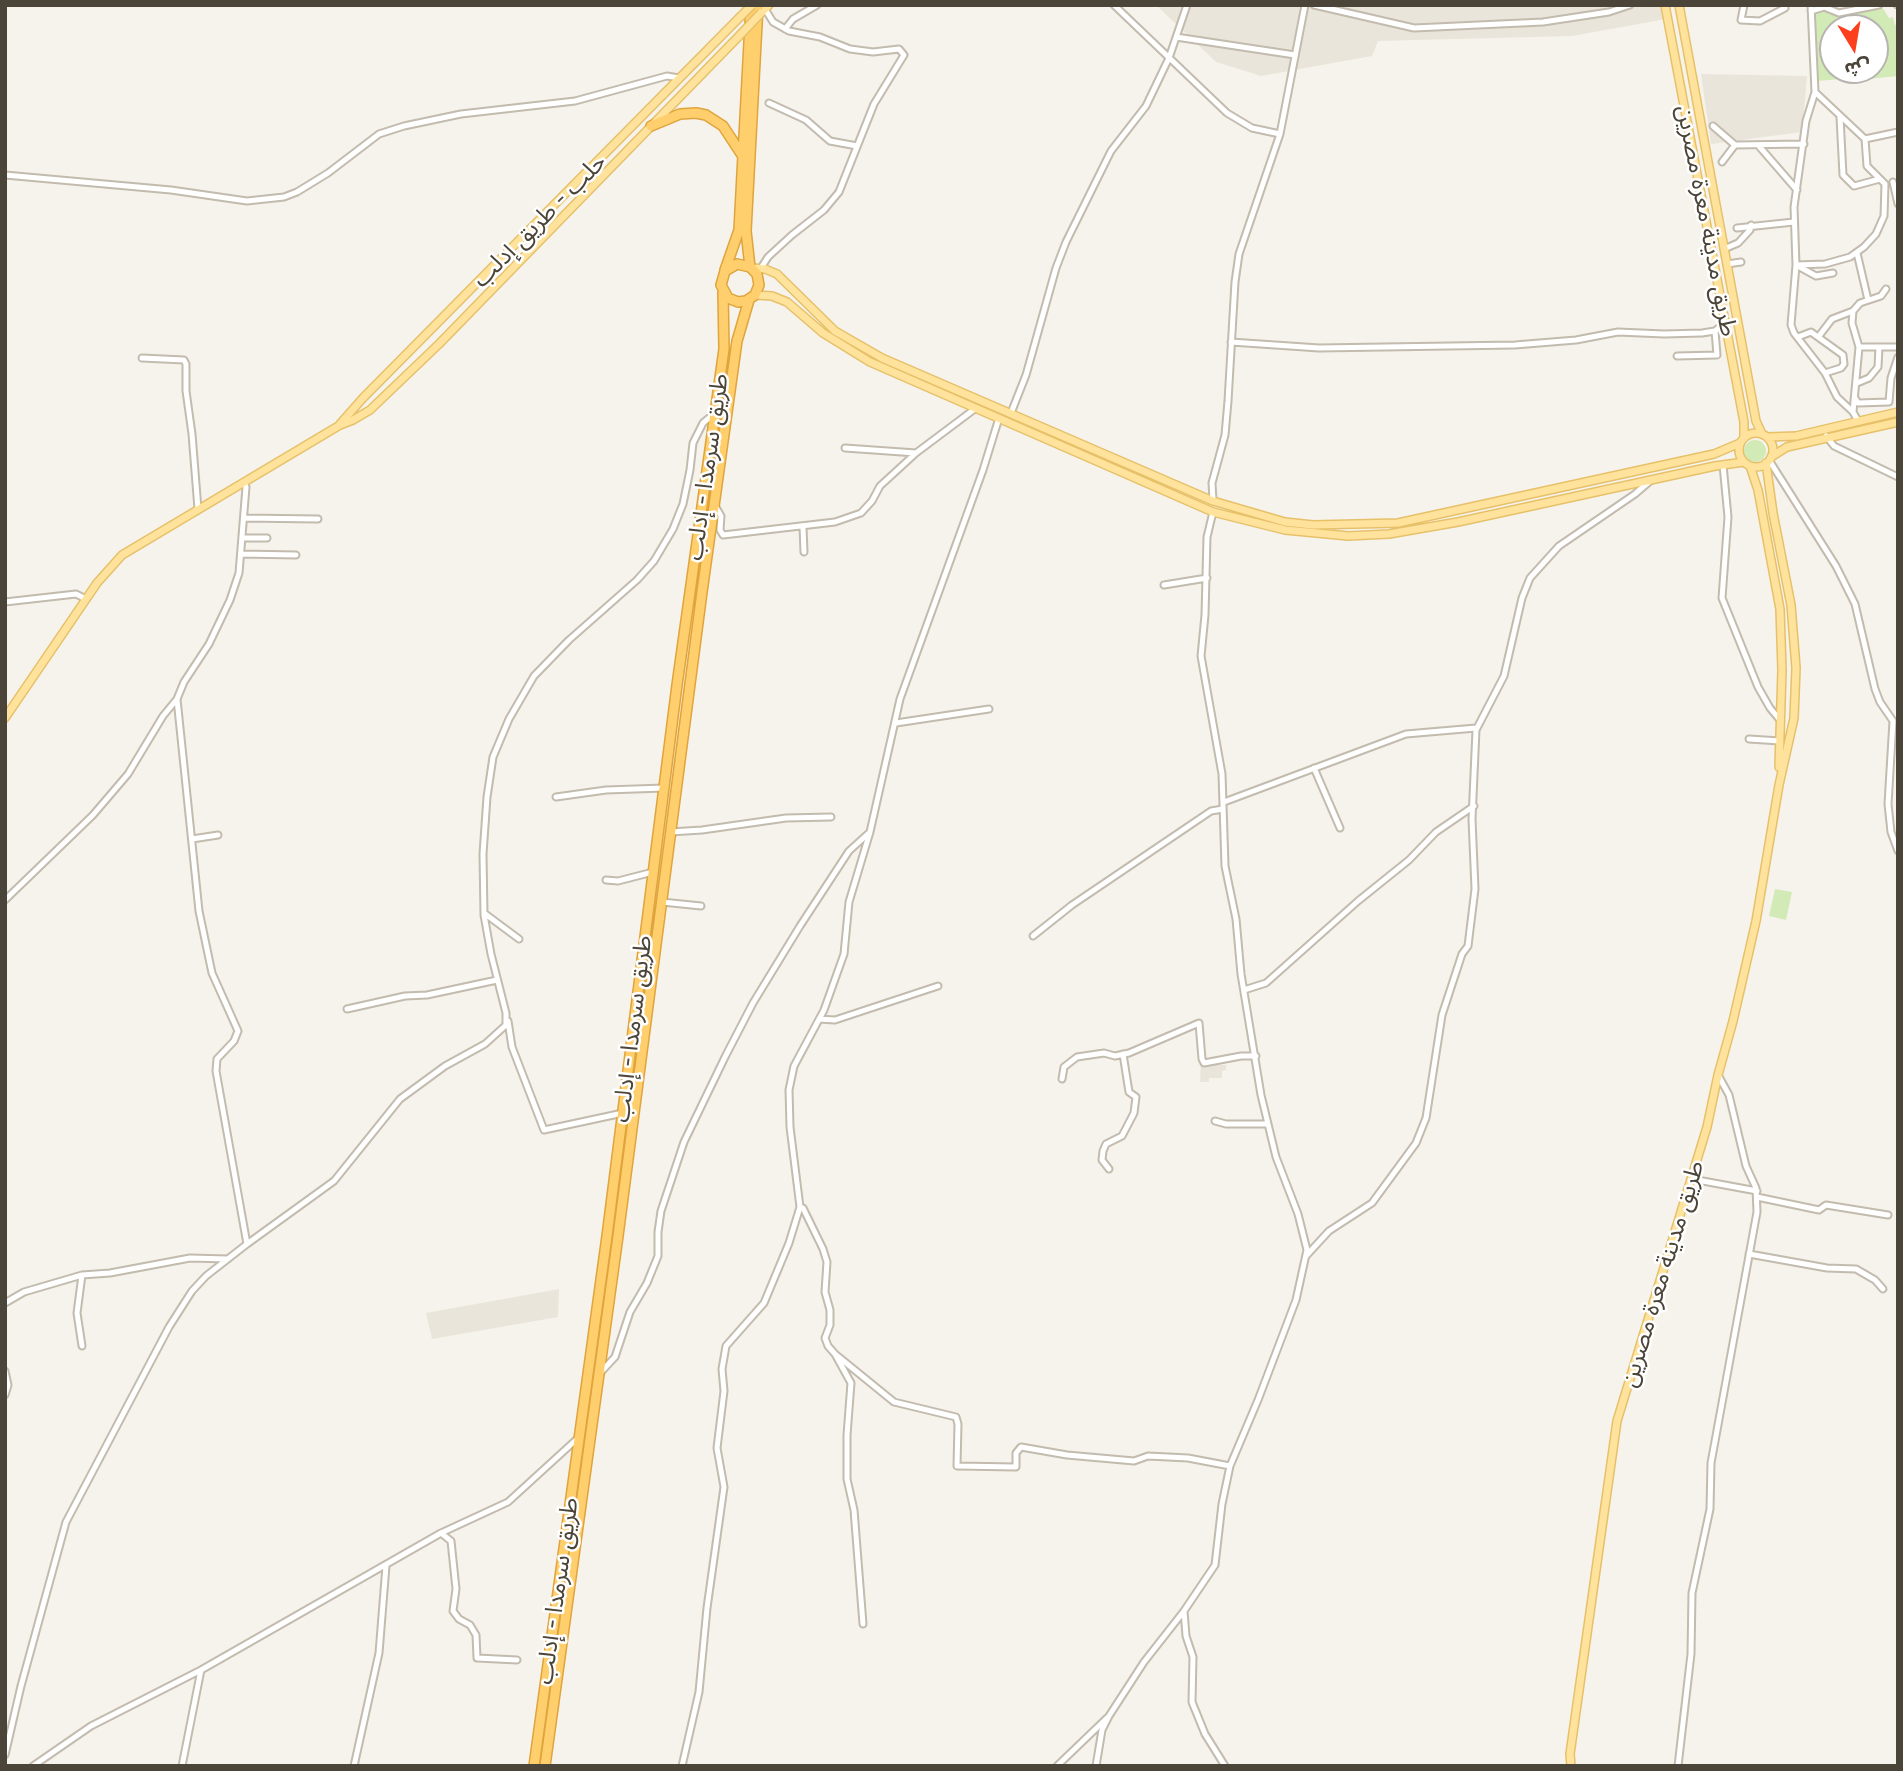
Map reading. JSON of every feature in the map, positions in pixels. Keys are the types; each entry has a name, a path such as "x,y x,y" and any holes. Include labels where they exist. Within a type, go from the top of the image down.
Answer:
{"highway":[{"path":"751,5 738,235 721,281 723,292 734,302 752,298 759,281 746,232 763,8"},
{"path":"651,126 680,114 706,115 723,126 744,159"},
{"path":"725,271 737,264 755,268"},
{"name":"طريق سرمدا - إدلب","path":"545,1766 576,1504 580,1436 724,349 723,292"},
{"name":"طريق سرمدا - إدلب","path":"534,1766 599,1374 737,341 752,298"},
{"path":"607,1236 618,1236"}],"main road":[{"name":"حلب - طريق إدلب","path":"340,425 363,398 751,5"},
{"name":"طريق مدينة معرة مصرين","path":"1665,5 1744,422 1742,441"},
{"name":"طريق مدينة معرة مصرين","path":"1679,5 1756,421 1764,436"},
{"name":"حلب - طريق إدلب","path":"5,718 97,583 122,555 340,425 362,416 396,387 740,35 763,8"},
{"path":"642,118 651,126"},
{"path":"755,268 777,274 811,309 842,335 976,408 1213,512 1299,532 1348,536 1389,534 1458,522 1723,465 1759,466 1787,447 1858,421 1898,412"},
{"path":"752,298 772,296 787,302 823,333 851,352 942,389 1011,413 1213,501 1285,522 1313,525 1398,523 1714,454 1742,441 1752,433 1764,436 1826,434 1898,422"},
{"path":"1764,436 1772,447 1768,460"},
{"path":"1742,441 1739,454 1747,464"},
{"name":"طريق مدينة معرة مصرين","path":"1571,1766 1570,1754 1617,1421 1707,1127 1755,921 1794,718 1796,668 1791,605 1773,513 1768,460"},
{"name":"طريق مدينة معرة مصرين","path":"1747,464 1758,490 1780,609 1782,670 1779,785"}],"street":[{"path":"785,29 793,19 817,5"},
{"path":"1114,5 1233,118 1259,130 1280,134"},
{"path":"1011,413 1026,375 1066,242 1111,151 1146,106 1169,58 1187,5"},
{"path":"1213,501 1212,483 1225,435 1239,254 1280,134 1305,5"},
{"path":"1314,5 1414,28 1543,22 1609,12 1630,5"},
{"path":"1744,5 1741,20 1760,21 1787,6"},
{"path":"1858,421 1853,412 1837,397 1825,373 1791,325 1796,265 1794,222 1806,121 1815,92 1811,8 1824,8 1839,13 1880,5"},
{"path":"755,268 819,215 834,199 847,177 874,104 903,58 903,52 897,49 880,52 858,51 820,37 785,29 774,22 763,8"},
{"path":"1176,37 1295,55"},
{"path":"5,175 171,190 247,201 274,198 297,192 379,134 404,126 461,114 575,101 667,76 679,78"},
{"path":"1796,265 1842,261 1857,253 1876,234 1884,216 1882,181 1867,166 1865,139 1815,92"},
{"path":"769,103 806,120 830,141 857,146"},
{"path":"1840,117 1843,175 1854,186 1895,181 1898,204"},
{"path":"1713,126 1735,145 1804,144"},
{"path":"1865,139 1898,132"},
{"path":"1758,144 1797,190"},
{"path":"1722,162 1735,145"},
{"path":"1737,228 1794,222"},
{"path":"1724,249 1738,243 1751,225"},
{"path":"1857,253 1868,299"},
{"path":"1727,264 1741,262"},
{"path":"1796,265 1816,276 1833,273"},
{"path":"1819,336 1832,319 1853,311 1868,299 1881,296 1886,289"},
{"path":"1853,311 1859,346 1853,412"},
{"path":"1231,342 1319,348 1515,345 1576,340 1618,332 1664,334 1715,331 1726,322"},
{"path":"1677,356 1717,355 1715,331"},
{"path":"1798,337 1808,332 1819,336 1843,355 1844,364 1841,368 1825,373"},
{"path":"1859,346 1898,347"},
{"path":"1857,383 1867,379 1879,364 1879,347"},
{"path":"1855,398 1858,403 1889,402 1891,378 1898,357"},
{"path":"142,358 184,360 186,364 186,391 198,509"},
{"path":"1867,379 1872,388"},
{"path":"714,504 721,516 720,530 723,535 835,522 861,513 880,486 916,453 976,408"},
{"path":"623,1113 544,1129 512,1047 484,913 483,854 487,797 494,757 509,719 534,676 569,640 637,580 654,561 673,529 683,504 693,443 703,424 715,413"},
{"path":"682,1766 699,1692 724,1487 717,1448 726,1346 764,1303 789,1243 800,1207 790,1128 789,1090 794,1066 819,1019 844,954 849,902 870,832 900,699 983,470 999,418"},
{"path":"1826,434 1834,446 1898,477"},
{"path":"845,448 916,453"},
{"path":"1768,460 1836,566 1855,604 1875,689 1893,721 1888,796 1891,832 1898,850"},
{"path":"1723,465 1728,517 1722,598 1758,687 1780,720"},
{"path":"1306,1256 1329,1231 1372,1203 1416,1143 1426,1118 1442,1015 1458,965 1468,946 1475,888 1472,846 1476,728 1506,672 1522,598 1530,578 1559,546 1635,494 1652,479"},
{"path":"5,900 93,815 120,784 177,699 184,682 215,634 239,573 246,487 244,482"},
{"path":"1096,1766 1102,1730 1110,1716 1144,1662 1184,1611 1215,1565 1222,1504 1230,1466 1292,1310 1307,1250 1298,1214 1276,1157 1261,1095 1236,919 1225,866 1222,774 1201,656 1207,579 1207,537 1213,512"},
{"path":"244,519 318,519"},
{"path":"803,527 804,552"},
{"path":"242,538 267,538"},
{"path":"241,554 296,555"},
{"path":"1164,585 1207,579"},
{"path":"5,602 76,594 86,599"},
{"path":"177,699 199,911 212,973 238,1031 234,1041 217,1059 216,1071 247,1244"},
{"path":"895,723 989,709"},
{"path":"1224,802 1406,734 1476,728"},
{"path":"1749,739 1780,741"},
{"path":"1314,768 1340,828"},
{"path":"556,797 606,790 664,788"},
{"path":"1888,796 1898,797"},
{"path":"1244,990 1266,982 1409,860 1436,832 1474,806"},
{"path":"1032,936 1072,905 1211,811 1223,809"},
{"path":"670,832 702,831 786,818 831,817"},
{"path":"599,1374 615,1357 630,1311 659,1256 657,1232 661,1211 684,1142 726,1055 753,1003 800,926 849,851 870,832"},
{"path":"192,839 218,835"},
{"path":"606,880 635,878 653,872"},
{"path":"661,902 701,906"},
{"path":"484,913 519,939"},
{"path":"346,1009 497,980"},
{"path":"819,1019 835,1020 938,986"},
{"path":"5,1755 66,1522 169,1326 192,1292 206,1276 334,1181 400,1099 445,1066 485,1044 504,1027 507,1018"},
{"path":"1062,1079 1064,1067 1077,1057 1129,1053 1199,1023 1204,1063 1256,1056"},
{"path":"1109,1169 1102,1160 1103,1151 1106,1144 1122,1136 1134,1113 1136,1097 1129,1092 1123,1054"},
{"path":"1678,1766 1691,1654 1692,1593 1710,1509 1711,1463 1749,1254 1757,1194 1746,1166 1729,1095 1718,1075"},
{"path":"1215,1121 1226,1124 1268,1124"},
{"path":"1692,1179 1819,1210 1826,1205 1888,1215"},
{"path":"800,1207 803,1208 827,1262 825,1292 830,1310 830,1325 825,1338 828,1346 894,1402 956,1417 957,1466 1016,1467 1016,1453 1021,1447 1067,1455 1134,1461 1148,1456 1188,1458 1230,1466"},
{"path":"1749,1254 1827,1268 1857,1269 1883,1289"},
{"path":"6,1300 82,1275 110,1273 190,1258 228,1259"},
{"path":"82,1275 77,1299 82,1346"},
{"path":"835,1354 851,1383 847,1479 854,1510 863,1624"},
{"path":"5,1371 8,1385 5,1395"},
{"path":"33,1766 91,1726 201,1670 441,1534 508,1502 580,1436"},
{"path":"441,1534 451,1541 451,1563 456,1590 453,1611 459,1619 470,1625 476,1635 477,1658 517,1660"},
{"path":"354,1766 379,1653 386,1566"},
{"path":"1184,1611 1186,1636 1193,1657 1192,1702 1205,1734 1226,1766"},
{"path":"182,1766 201,1670"},
{"path":"1057,1766 1110,1716"}],"shaded area":[{"path":"1156,5 1662,5 1666,19 1572,36 1378,41 1372,56 1261,76 1216,62"},
{"path":"1701,74 1807,76 1802,132 1711,144"},
{"path":"1213,1062 1214,1065 1226,1065 1222,1078 1209,1078 1209,1082 1200,1082 1201,1063"},
{"path":"559,1289 558,1317 432,1339 426,1313"}],"green space":[{"path":"1882,7 1886,14 1846,14"},
{"path":"1823,10 1834,14 1819,14 1817,81 1814,14"},
{"path":"1893,17 1895,25 1898,24 1898,76 1889,77 1889,18"},
{"path":"1755,440 1763,443 1766,451 1763,459 1755,462 1747,459 1744,451 1747,443"},
{"path":"1775,889 1792,892 1786,920 1769,916"}]}
